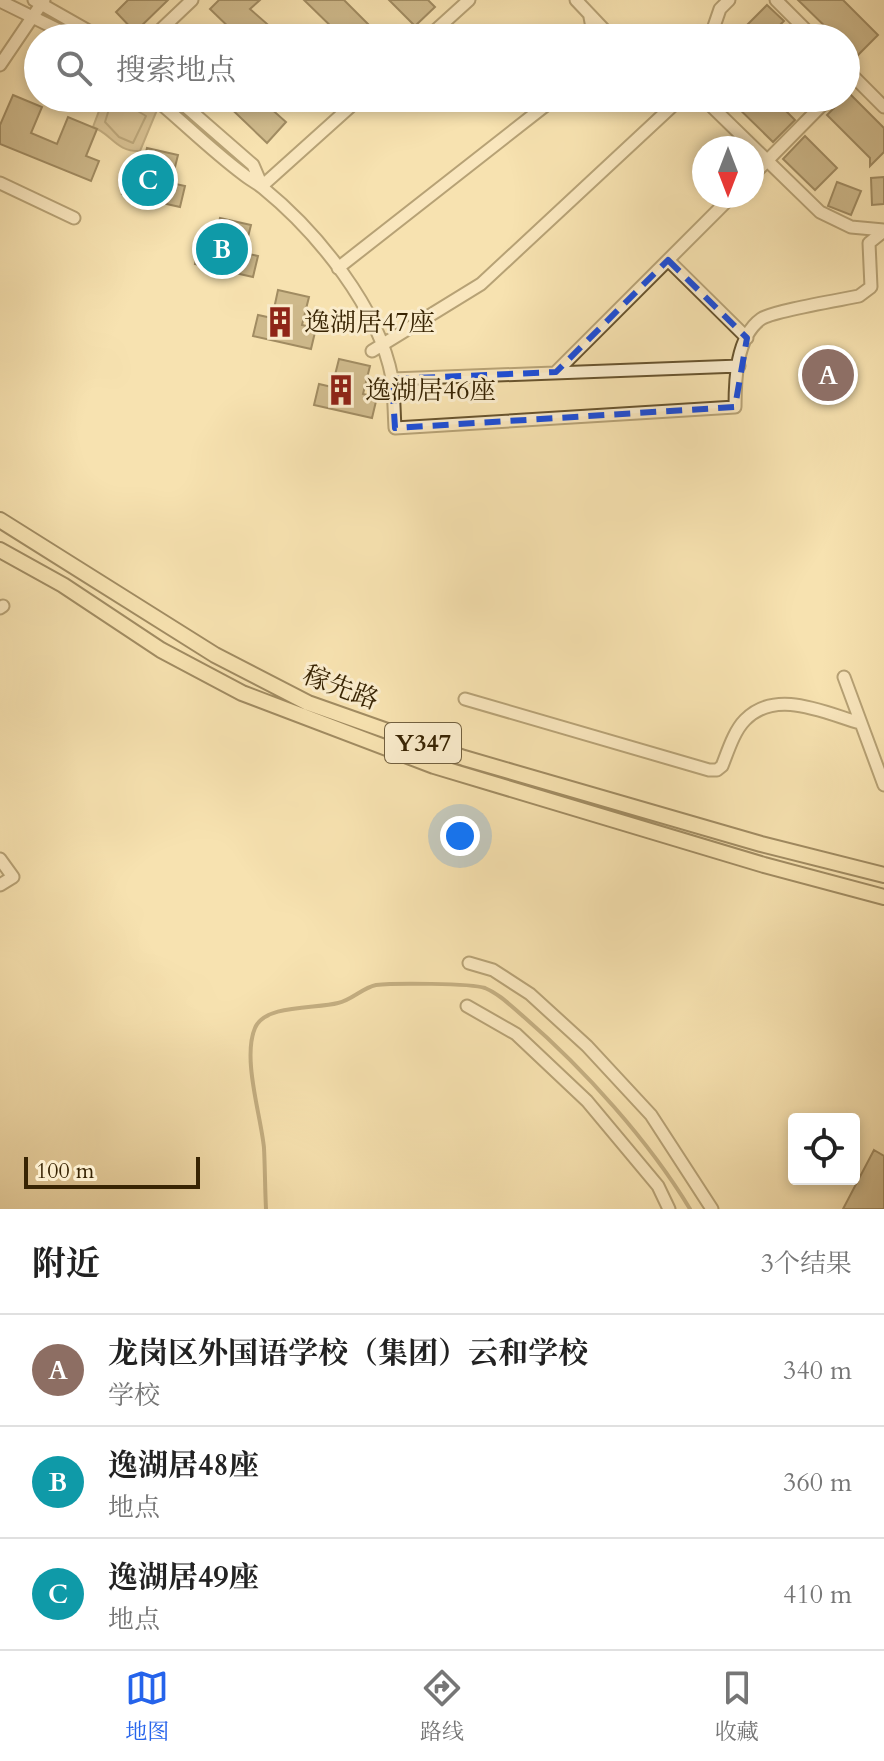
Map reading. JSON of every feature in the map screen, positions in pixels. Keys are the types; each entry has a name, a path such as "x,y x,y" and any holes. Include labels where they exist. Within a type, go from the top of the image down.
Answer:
{"main road":[{"name":"稼先路","path":"0,520 215,655 308,703 464,758 761,844 884,875"},
{"name":"稼先路","path":"0,550 63,585 161,650 242,693 434,766 764,865 884,897"}],"street":[{"path":"167,24 192,0"},
{"path":"442,24 469,0"},
{"path":"576,0 599,24"},
{"path":"715,24 720,9 729,0"},
{"path":"776,0 800,24"},
{"path":"0,1 49,24"},
{"path":"27,24 40,1 78,24"},
{"path":"588,13 591,24"},
{"path":"0,65 24,29"},
{"path":"860,86 884,107"},
{"path":"170,112 244,175 262,186 310,233 338,268 363,305 377,348 392,379 395,428 735,407 735,380 750,330 763,317 859,296 871,287 869,243 884,230"},
{"path":"192,112 253,165 262,186"},
{"path":"262,186 344,112"},
{"path":"338,268 537,112"},
{"path":"377,348 481,284 661,112"},
{"path":"717,112 811,204 830,218 851,227 884,230"},
{"path":"764,164 815,112"},
{"path":"0,183 74,218"},
{"path":"556,372 720,208"},
{"path":"668,260 747,338"},
{"path":"392,379 739,366"},
{"path":"844,677 884,785"},
{"path":"465,699 709,770 722,766 745,720 765,707 786,703 860,723"},
{"path":"0,859 13,877 0,885"},
{"path":"469,963 493,970 530,994 587,1046 651,1115 712,1209"},
{"path":"467,1006 516,1034 587,1101 658,1186 669,1209"}],"highlighted area":[{"path":"668,260 747,338 735,407 395,428 392,379 556,372"}],"water":[{"path":"99,112 156,112 140,151 125,149 93,127"}],"building":[{"path":"128,0 168,0 143,24 127,24 116,12"},
{"path":"219,0 260,0 250,9 267,24 226,24 210,9"},
{"path":"304,0 344,0 368,24 329,24"},
{"path":"389,0 428,0 435,7 417,24 413,24"},
{"path":"798,0 843,0 878,35 860,53 860,24 823,24"},
{"path":"767,5 784,21 781,24 748,24"},
{"path":"13,95 24,100 24,112 40,112 31,133 57,144 68,117 97,129 86,156 99,161 91,181 0,144 0,125"},
{"path":"860,104 884,128 884,152 870,166 870,158 827,115 830,112 860,112"},
{"path":"235,112 275,112 286,122 267,143"},
{"path":"742,112 787,112 795,120 773,142"},
{"path":"805,136 837,168 815,190 783,159"},
{"path":"147,148 178,155 171,183 185,186 180,207 122,194 127,173 140,176"},
{"path":"884,177 884,204 872,205 871,178"},
{"path":"837,182 861,191 851,215 828,206"},
{"path":"220,218 251,225 244,253 258,256 253,277 195,264 200,242 214,246"},
{"name":"逸湖居47座","path":"278,290 309,297 302,325 316,328 311,349 253,336 258,315 272,318"},
{"name":"逸湖居46座","path":"339,359 370,366 363,394 377,397 372,418 314,405 319,384 332,387"},
{"path":"874,1150 884,1156 884,1209 843,1209 856,1185 860,1185 860,1177"}],"waterway":[{"path":"266,1209 264,1148 250,1055 255,1028 261,1020 280,1011 338,1003 376,985 414,984 477,986 506,1001 547,1037 614,1107 674,1183 690,1209"}],"place":[{"name":"逸湖居49座","path":"148,180"},
{"name":"逸湖居48座","path":"222,249"},
{"name":"逸湖居47座","path":"280,322"},
{"name":"龙岗区外国语学校（集团）云和学校","path":"828,375"},
{"name":"逸湖居46座","path":"341,390"}]}
